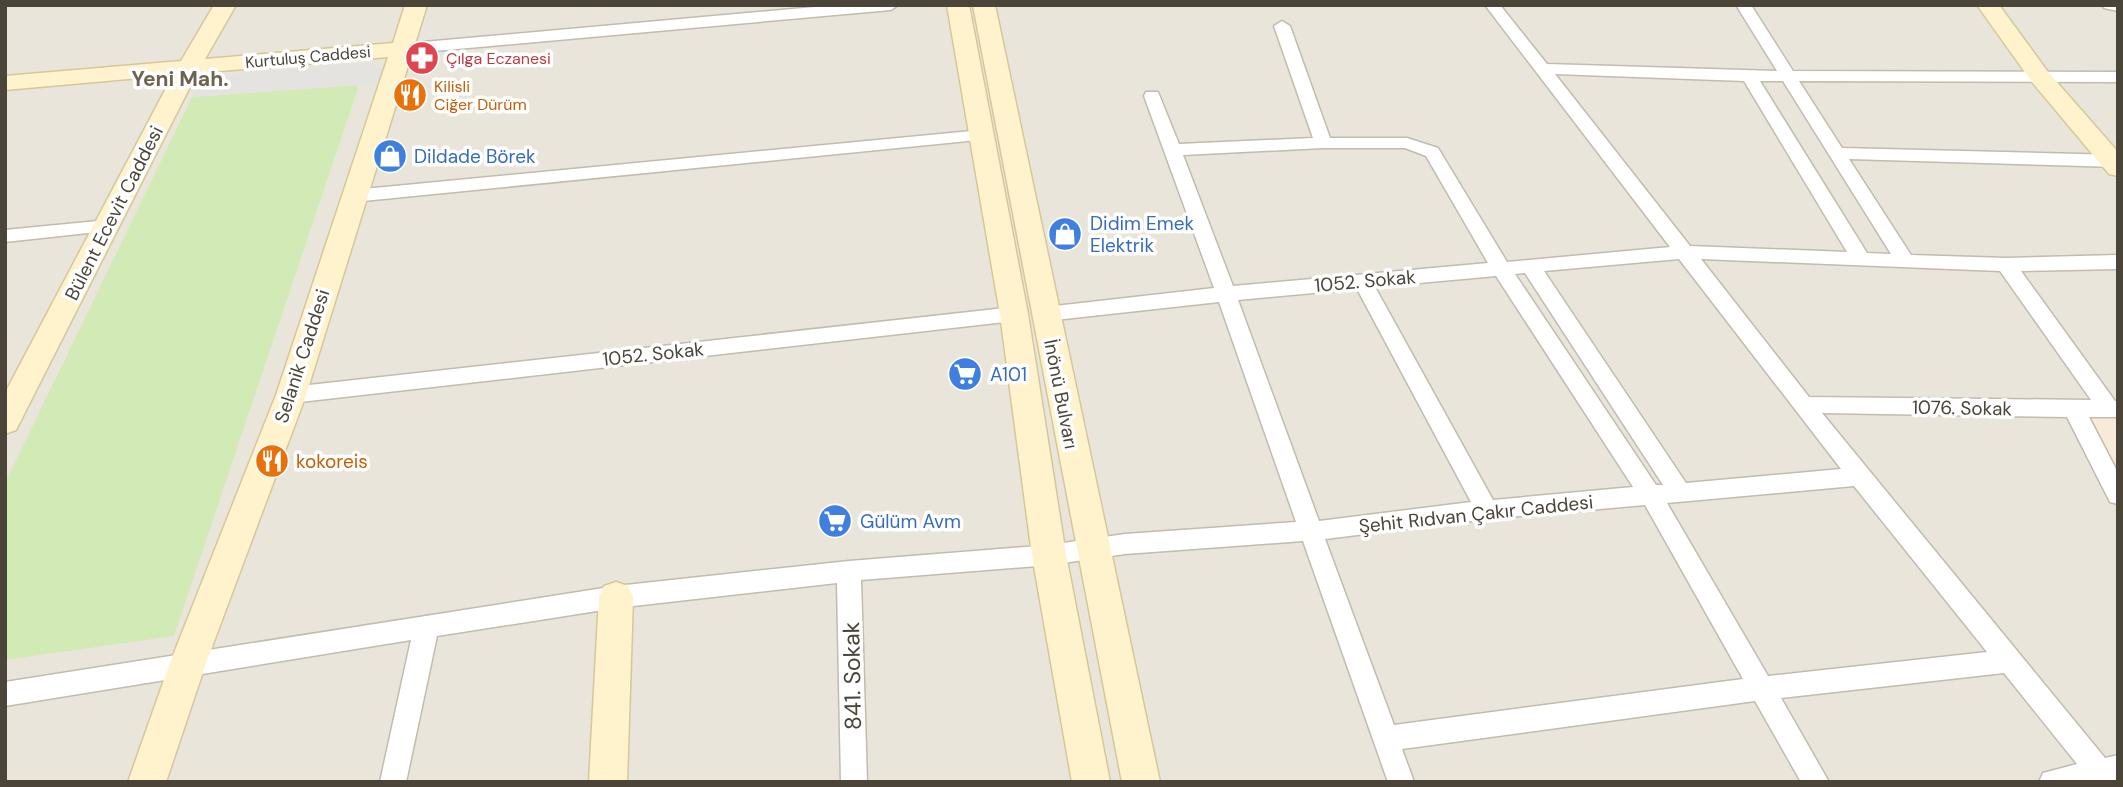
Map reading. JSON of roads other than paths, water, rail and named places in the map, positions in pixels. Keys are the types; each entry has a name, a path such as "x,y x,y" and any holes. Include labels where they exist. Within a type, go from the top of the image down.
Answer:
{"street":[{"name":"Bülent Ecevit Caddesi","path":"5,422 225,5"},
{"name":"Selanik Caddesi","path":"147,782 188,663 291,395 416,5"},
{"path":"401,50 891,5"},
{"name":"İnönü Bulvarı","path":"958,5 1014,314 1049,555 1091,782"},
{"name":"İnönü Bulvarı","path":"984,5 1141,782"},
{"path":"1492,5 1859,476 2010,661 2108,774"},
{"path":"1743,5 1904,259"},
{"path":"1988,5 2040,77 2116,163"},
{"path":"2109,5 2118,6"},
{"path":"1282,26 1323,143"},
{"name":"Kurtuluş Caddesi","path":"5,83 401,50"},
{"path":"1542,69 1749,75 2118,77"},
{"path":"1749,75 1860,257"},
{"path":"1152,96 1401,782"},
{"path":"353,196 982,135"},
{"path":"1172,150 1323,143 1407,143 1432,152 1502,270 1652,497 1816,782"},
{"path":"1837,153 2116,163"},
{"path":"5,236 108,226"},
{"name":"1052. Sokak","path":"1046,314 1226,294 1684,253 1860,257 2006,265 2118,262"},
{"path":"2006,265 2113,409"},
{"path":"1531,267 1681,493"},
{"path":"1362,281 1487,510"},
{"name":"1052. Sokak","path":"291,395 1014,314"},
{"name":"1076. Sokak","path":"1806,405 2113,409"},
{"path":"2074,409 2118,495"},
{"name":"Şehit Rıdvan Çakır Caddesi","path":"5,694 616,597 849,571 1049,555 1125,544 1312,531 1487,510 1859,476"},
{"name":"841. Sokak","path":"849,571 854,782"},
{"path":"608,782 616,597"},
{"path":"393,782 426,629"},
{"path":"1386,739 1762,688 2010,661"},
{"path":"2052,782 2108,774"}],"place":[{"name":"Çılga Eczanesi","path":"422,58"},
{"name":"Kilisli Ciğer Dürüm","path":"410,95"},
{"name":"Dildade Börek","path":"390,156"},
{"name":"Didim Emek Elektrik","path":"1065,234"},
{"name":"A101","path":"965,374"},
{"name":"kokoreis","path":"272,461"},
{"name":"Gülüm Avm","path":"835,521"}],"district":[{"name":"Yeni Mah.","path":"180,79"}]}
